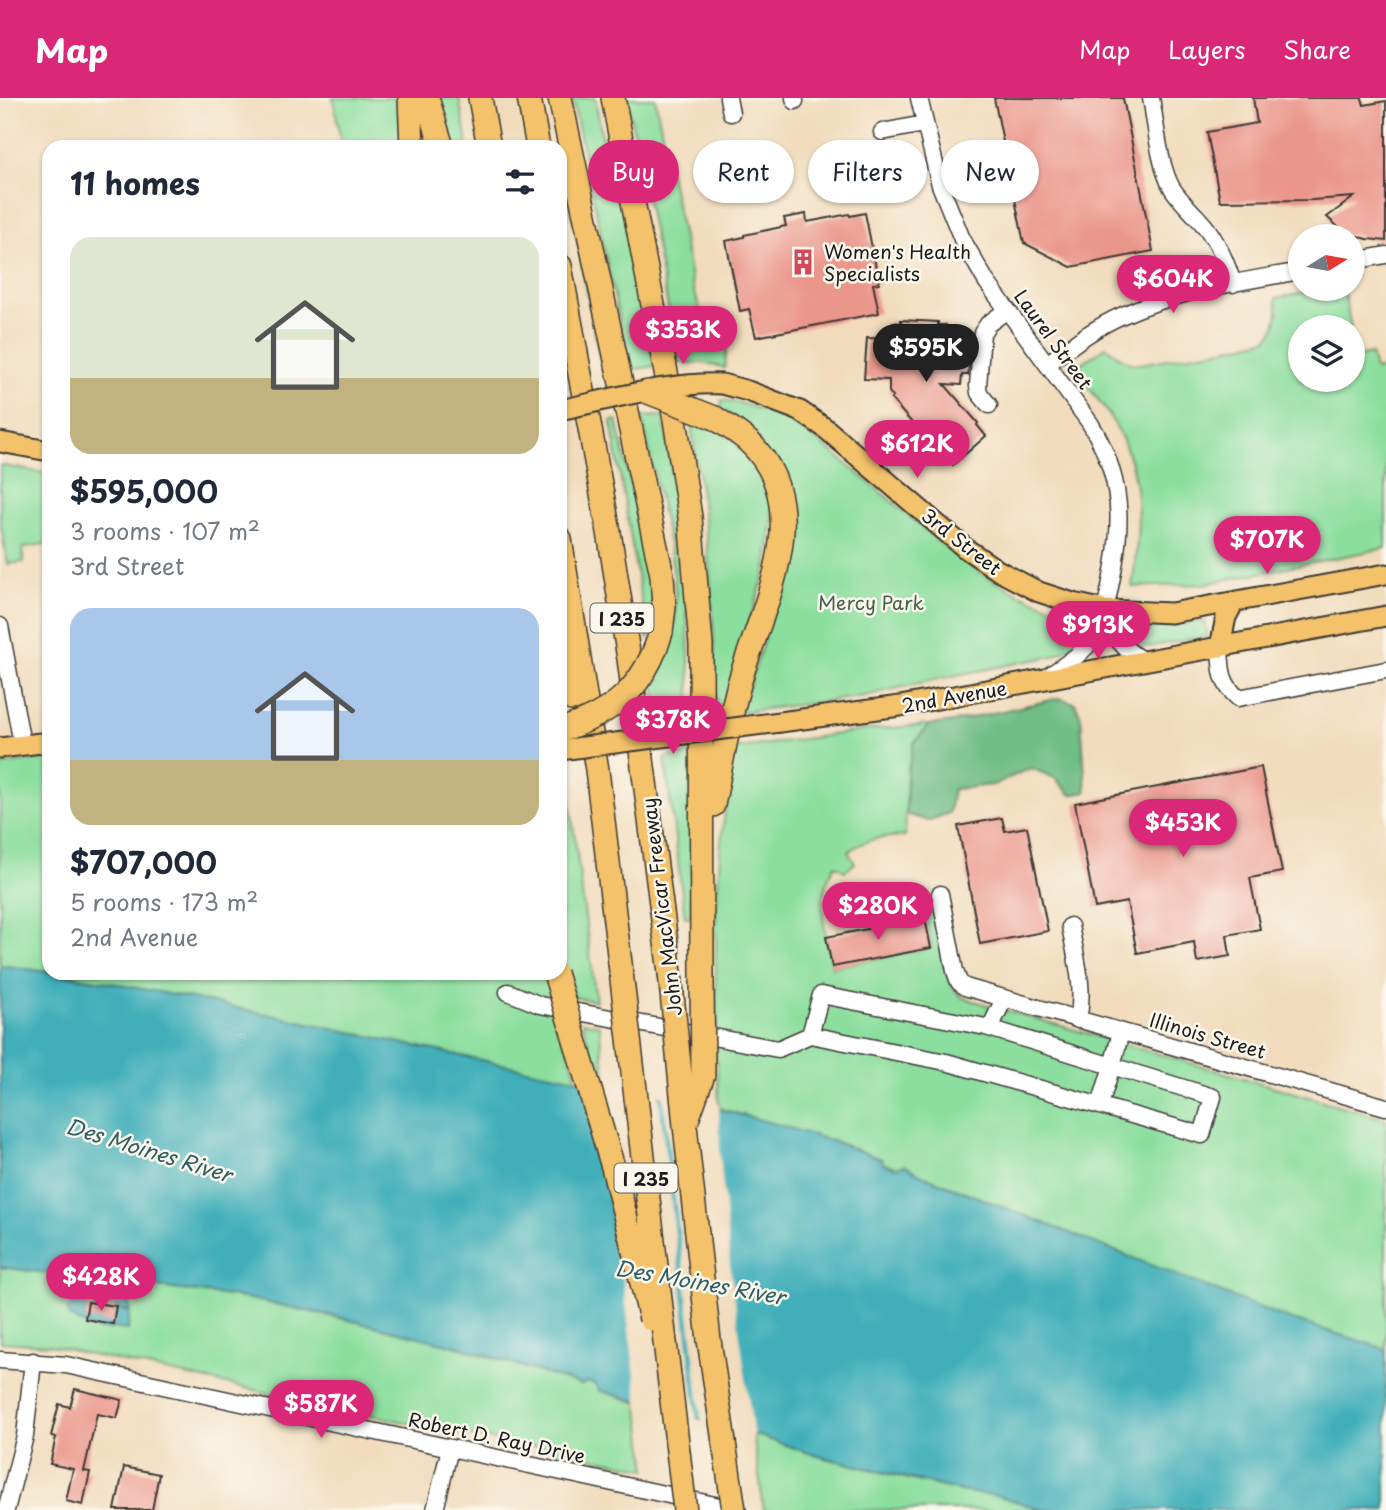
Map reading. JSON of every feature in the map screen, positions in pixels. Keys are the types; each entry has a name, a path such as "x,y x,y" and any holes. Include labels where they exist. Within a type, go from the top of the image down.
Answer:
{"highway":[{"path":"410,98 412,140"},
{"path":"427,98 440,140"},
{"path":"480,98 488,140"},
{"path":"529,98 537,140"},
{"path":"560,98 662,575 664,607 657,647 643,676 618,702 595,718 567,728"},
{"path":"613,98 675,419 691,517 701,645 704,1075 685,1126"},
{"name":"John MacVicar Freeway","path":"567,305 629,659 670,972 709,1340 736,1510"},
{"path":"648,392 715,418 751,444 773,476 780,494 784,529 769,592 733,705 703,853"},
{"name":"I 235","path":"567,581 583,676 609,873 685,1510"},
{"path":"567,677 609,873"},
{"path":"557,980 612,1167 638,1274 672,1393"}],"main road":[{"name":"3rd Street","path":"567,409 702,384 722,384 748,391 800,411 825,428 965,548 999,571 1039,592 1105,610"},
{"path":"0,442 42,450"},
{"path":"1105,610 1171,612 1386,574"},
{"path":"1220,648 1226,617 1234,602"},
{"name":"2nd Avenue","path":"567,749 900,706 1386,616"},
{"path":"0,748 42,743"}],"street":[{"name":"Laurel Street","path":"919,98 940,185 962,239 1007,310 1090,423 1102,443 1118,490 1120,521 1111,588 1097,636 1043,680"},
{"path":"1152,98 1162,157 1171,186 1187,209 1207,228 1224,256 1233,284"},
{"path":"883,132 924,124"},
{"path":"1365,259 1386,255"},
{"path":"1047,364 1089,333 1123,315 1176,295 1288,273"},
{"path":"989,405 979,393 978,386 982,333 988,324 1007,310"},
{"path":"1105,610 1109,625 1123,647 1144,661"},
{"path":"0,626 22,744"},
{"path":"1220,648 1227,689 1238,698 1386,670"},
{"name":"Illinois Street","path":"940,894 959,982 965,987 1386,1107"},
{"path":"1070,926 1081,986 1082,1002 1078,1020"},
{"path":"508,992 540,1005 778,1049 810,1035 946,1062 1202,1135 1213,1097 990,1028 821,995 810,1035"},
{"path":"990,1028 1011,1001"},
{"path":"1100,1105 1122,1032"},
{"name":"Robert D. Ray Drive","path":"0,1360 66,1365 736,1510"},
{"path":"5,1510 25,1436 33,1361"},
{"path":"435,1510 450,1448"}],"green space":[{"path":"333,98 399,98 402,140 341,140"},
{"path":"438,98 459,98 467,140 450,140"},
{"path":"572,98 595,98 603,140 588,140 588,173"},
{"path":"627,98 655,98 663,140 635,140"},
{"path":"567,182 609,374 603,376 567,187"},
{"path":"594,203 621,203 624,213 655,366 630,370"},
{"path":"648,203 676,203 693,288 710,339 727,343 725,368 705,363 679,363"},
{"path":"1288,296 1288,301 1346,301 1348,315 1288,315 1288,392 1365,392 1365,355 1371,354 1375,370 1386,368 1386,548 1203,584 1132,587 1138,510 1128,454 1105,409 1074,368 1106,347 1127,362 1140,364 1267,339 1274,330 1278,314 1276,298"},
{"name":"Mercy Park","path":"722,400 762,410 797,427 829,449 970,566 1020,594 1093,620 1095,624 1081,642 1053,656 860,697 741,712 787,567 792,547 793,521 757,435 721,409"},
{"path":"664,416 683,567 690,718 660,722 653,678 671,637 676,596 671,555 642,417"},
{"path":"617,420 653,594 653,619 648,640 611,421"},
{"path":"690,420 714,428 732,438 758,470 770,498 773,517 766,570 723,706 716,704 709,561"},
{"path":"0,465 42,473 42,544 22,548 24,562 8,564 0,521"},
{"path":"1205,621 1208,636 1149,647 1132,642 1118,629 1123,624 1175,625"},
{"path":"1059,698 1075,703 1081,717 1086,792 1071,795 1055,778 1031,768 993,785 953,789 949,813 928,821 906,814 907,774 914,743 929,725 954,722"},
{"path":"929,725 914,743 907,774 905,837 882,838 862,844 848,852 855,863 845,871 835,865 829,877 823,915 832,967 931,948 923,904 933,902 946,969 950,981 963,998 1386,1119 1386,1349 1286,1318 914,1171 883,1163 881,1159 834,1141 719,1108 716,1048 716,906 733,749 867,730"},
{"path":"692,754 691,917 685,917 665,758"},
{"path":"42,759 42,971 0,965 0,765"},
{"path":"567,778 596,1001 574,997 567,976"},
{"path":"97,980 548,980 577,1080"},
{"path":"582,1022 599,1025 606,1085 600,1084"},
{"path":"0,1267 245,1298 421,1336 581,1385 588,1382 595,1384 598,1390 638,1403 647,1469 460,1434 50,1345 0,1342"},
{"path":"753,1434 818,1456 965,1492 999,1496 1044,1510 764,1510"}],"water":[{"name":"Des Moines River","path":"0,965 42,972 42,980 93,980 116,984 676,1099 780,1125 881,1159 883,1164 896,1168 904,1165 924,1176 1286,1318 1386,1349 1386,1510 1044,1510 999,1496 965,1492 818,1456 753,1434 598,1390 595,1384 588,1382 582,1385 471,1350 334,1316 245,1298 0,1267"},
{"path":"75,1289 122,1297 127,1300 130,1308 125,1310 102,1303 79,1302 74,1299"},
{"path":"74,1300 87,1303 85,1319 112,1323 116,1308 125,1312 130,1310 128,1330 96,1329 69,1317 68,1310"}],"pier":[{"path":"605,1081 658,1092 697,1422 639,1407 617,1232 607,1188"},
{"path":"663,1093 719,1104 720,1155 730,1265 754,1438 702,1424"}],"building":[{"path":"994,98 1123,98 1153,251 1071,267 1024,243 1016,203 1039,203 1039,140 1003,140"},
{"path":"1253,98 1362,98 1364,105 1386,101 1386,241 1365,238 1365,224 1335,224 1327,217 1354,197 1220,201 1207,132 1257,123"},
{"name":"Women's Health Specialists","path":"865,213 879,283 873,284 879,313 756,337 749,309 740,311 726,241 786,226 784,218 806,214 807,222"},
{"path":"901,320 946,325 945,343 964,344 963,354 970,355 968,375 962,375 961,385 944,384 986,436 953,465 943,454 941,456 891,399 893,397 889,392 889,380 864,379 867,338 892,339 893,322 901,323"},
{"path":"1261,767 1282,872 1250,878 1260,929 1227,935 1230,956 1197,962 1194,942 1137,953 1127,902 1095,908 1075,803"},
{"path":"1002,818 1005,831 1027,827 1048,931 980,944 958,826"},
{"path":"925,918 931,948 832,967 826,937"},
{"path":"88,1302 116,1306 113,1324 85,1319"},
{"path":"75,1389 122,1400 117,1418 97,1414 84,1471 90,1472 83,1505 66,1501 73,1469 50,1464 56,1437 51,1436 59,1404 70,1407"},
{"path":"124,1467 159,1474 152,1510 115,1510"}],"place":[{"name":"Women's Health Specialists","path":"803,262"}]}
